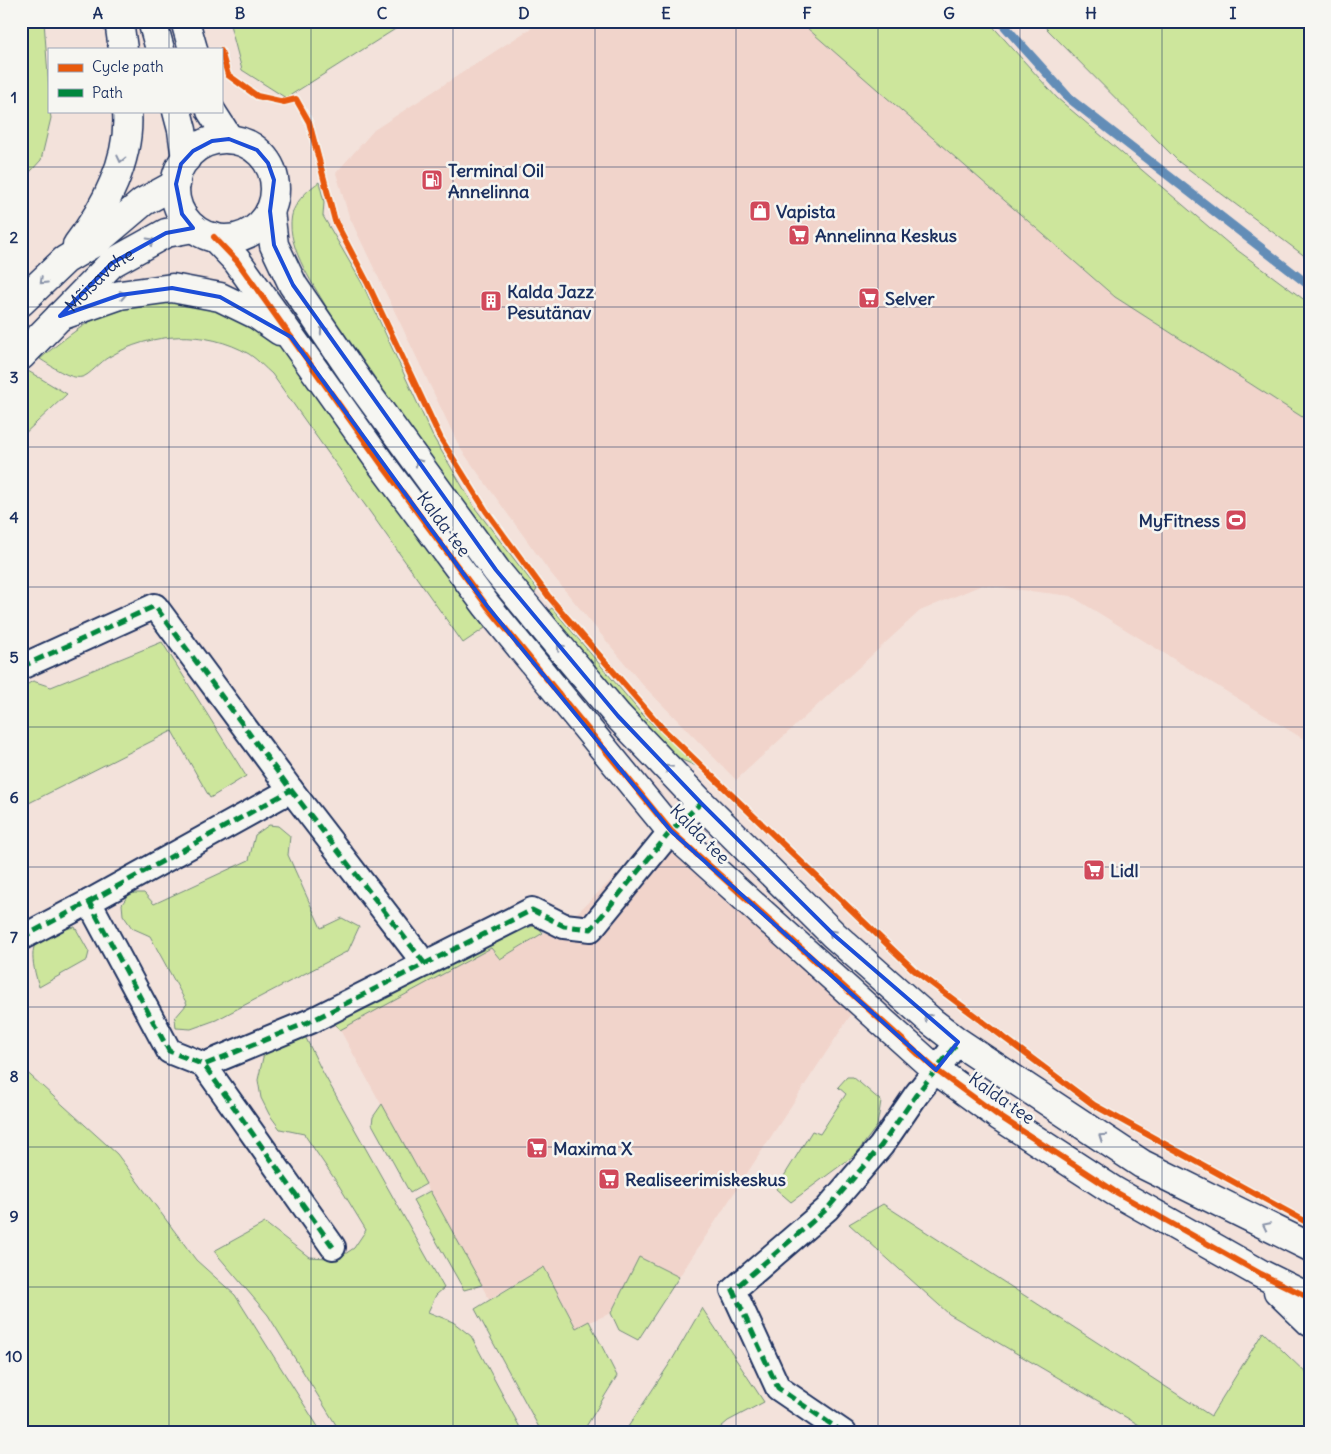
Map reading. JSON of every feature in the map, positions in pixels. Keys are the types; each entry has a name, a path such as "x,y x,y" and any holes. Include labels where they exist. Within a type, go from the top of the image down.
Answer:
{"street":[{"path":"119,21 123,48"},
{"path":"152,21 160,48"},
{"path":"186,21 193,48"},
{"path":"65,260 92,227 118,176 128,126 127,112"},
{"path":"177,112 186,159"},
{"path":"212,112 229,139"},
{"path":"229,139 246,143 257,150 268,164 274,180 274,197 270,211 258,227 243,236 226,239 204,232 182,214 176,198 176,184 182,164 193,151 212,141 229,139"},
{"name":"Mõisavahe","path":"21,302 65,260 97,240 143,202 176,184"},
{"name":"Kalda tee","path":"270,211 274,245 292,285 361,385 496,570 618,716 701,803 834,935 932,1022 958,1042 1142,1164 1310,1247"},
{"name":"Mõisavahe","path":"21,356 112,263 166,233 204,232"},
{"name":"Kalda tee","path":"204,232 238,261 382,465 487,606 671,831 936,1070 999,1116 1114,1191 1261,1274 1310,1298"},
{"path":"60,316 120,295 172,288 220,297 257,315 290,337"},
{"path":"21,667 155,606 291,790 425,964"},
{"path":"21,938 291,790"},
{"path":"204,1066 311,1021 532,910 564,926 591,929 671,831 701,803"},
{"path":"89,902 168,1051 204,1066 333,1247"},
{"path":"844,1433 778,1388 733,1290 827,1209 881,1146 958,1042"},
{"path":"1261,1274 1310,1322"}],"highlighted area":[{"path":"229,139 257,150 268,163 274,180 270,211 274,245 293,285 496,570 618,716 701,803 834,935 958,1042 936,1070 671,831 487,606 291,337 220,297 172,288 120,295 60,316 112,263 166,233 193,228 182,214 176,184 181,164 193,151 212,141"}],"shaded area":[{"path":"542,21 799,21 1115,297 1310,422 1310,743 1071,596 982,585 920,611 736,780 641,683 549,571 460,448 349,216 336,173 374,130"},
{"path":"655,838 852,1013 679,1277 639,1257 611,1313 576,1328 544,1267 489,1299 340,1030 491,948 500,959 576,914"}],"green space":[{"path":"21,21 44,21 48,75 48,112 50,112 51,118 41,160 21,182"},
{"path":"229,21 408,21 286,98 242,70"},
{"path":"799,21 988,21 1057,98 1229,244 1310,304 1310,422 1115,297"},
{"path":"1039,21 1310,21 1310,260 1179,162"},
{"path":"319,182 324,202 323,216 363,285 432,435 475,508 537,589 532,598 467,512 327,308 307,274 295,248 291,223 293,211 298,202"},
{"path":"167,301 207,307 224,313 266,335 293,357 485,628 463,643 272,374 249,354 215,340 197,337 160,338 125,349 106,359 82,377 72,376 60,371 40,359 92,320 128,306"},
{"path":"28,371 67,394 21,437 21,377"},
{"path":"552,608 640,712 696,766 682,760 635,722 544,614"},
{"path":"162,642 246,776 210,798 172,731 21,807 21,688 33,681 51,687"},
{"path":"269,825 278,826 290,836 288,855 321,928 342,918 359,927 348,951 216,1020 191,1029 176,1028 175,1018 187,1004 150,936 132,928 123,915 122,904 130,893 144,893 154,904 249,860 255,835"},
{"path":"534,926 543,933 500,959 491,948 340,1030 331,1019 518,930"},
{"path":"75,927 89,952 87,960 39,987 33,956 36,942 40,936 47,932"},
{"path":"303,1032 321,1069 444,1288 436,1295 428,1312 453,1322 471,1336 523,1433 341,1433 268,1315 214,1251 265,1223 309,1257 328,1258 342,1256 354,1248 366,1230 304,1134 280,1129 269,1114 261,1098 258,1080 264,1053"},
{"path":"21,1067 117,1154 196,1260 235,1295 322,1433 21,1433"},
{"path":"847,1077 853,1077 881,1101 877,1126 856,1154 791,1202 776,1189 812,1131 820,1134 846,1094 838,1087"},
{"path":"382,1104 426,1184 410,1193 372,1124 373,1117"},
{"path":"430,1191 482,1285 464,1290 413,1200"},
{"path":"883,1204 1211,1416 1263,1332 1310,1377 1310,1433 1153,1433 949,1314 849,1224"},
{"path":"639,1257 679,1277 638,1340 619,1330 611,1313"},
{"path":"544,1267 576,1328 589,1321 617,1376 582,1433 542,1433 475,1309"},
{"path":"702,1308 764,1402 728,1421 714,1433 624,1433 672,1360"}],"waterway":[{"path":"1000,21 1070,99 1310,286"}],"marked path":[{"path":"21,667 155,606 291,790 425,964"},
{"path":"89,902 291,790"},
{"path":"333,1247 204,1065 311,1021 532,910 564,926 591,929 671,831 701,803"},
{"path":"21,938 89,902 169,1051 204,1065"},
{"path":"844,1433 778,1388 733,1290 827,1209 881,1146 916,1095 958,1042"}],"cycle path":[{"path":"222,54 228,75 257,96 284,102 296,99 309,122 335,221 367,282 441,439 486,511 549,597 663,729 914,970 1094,1105 1310,1224"},
{"path":"214,237 237,261 382,465 487,606 671,831 936,1070 999,1116 1114,1191 1261,1274 1310,1298"}],"place":[{"name":"Terminal Oil Annelinna","path":"432,180"},
{"name":"Vapista","path":"760,211"},
{"name":"Annelinna Keskus","path":"799,235"},
{"name":"Selver","path":"869,298"},
{"name":"Kalda Jazz Pesutänav","path":"491,301"},
{"name":"MyFitness","path":"1236,520"},
{"name":"Lidl","path":"1094,870"},
{"name":"Maxima X","path":"537,1148"},
{"name":"Realiseerimiskeskus","path":"609,1179"}]}
